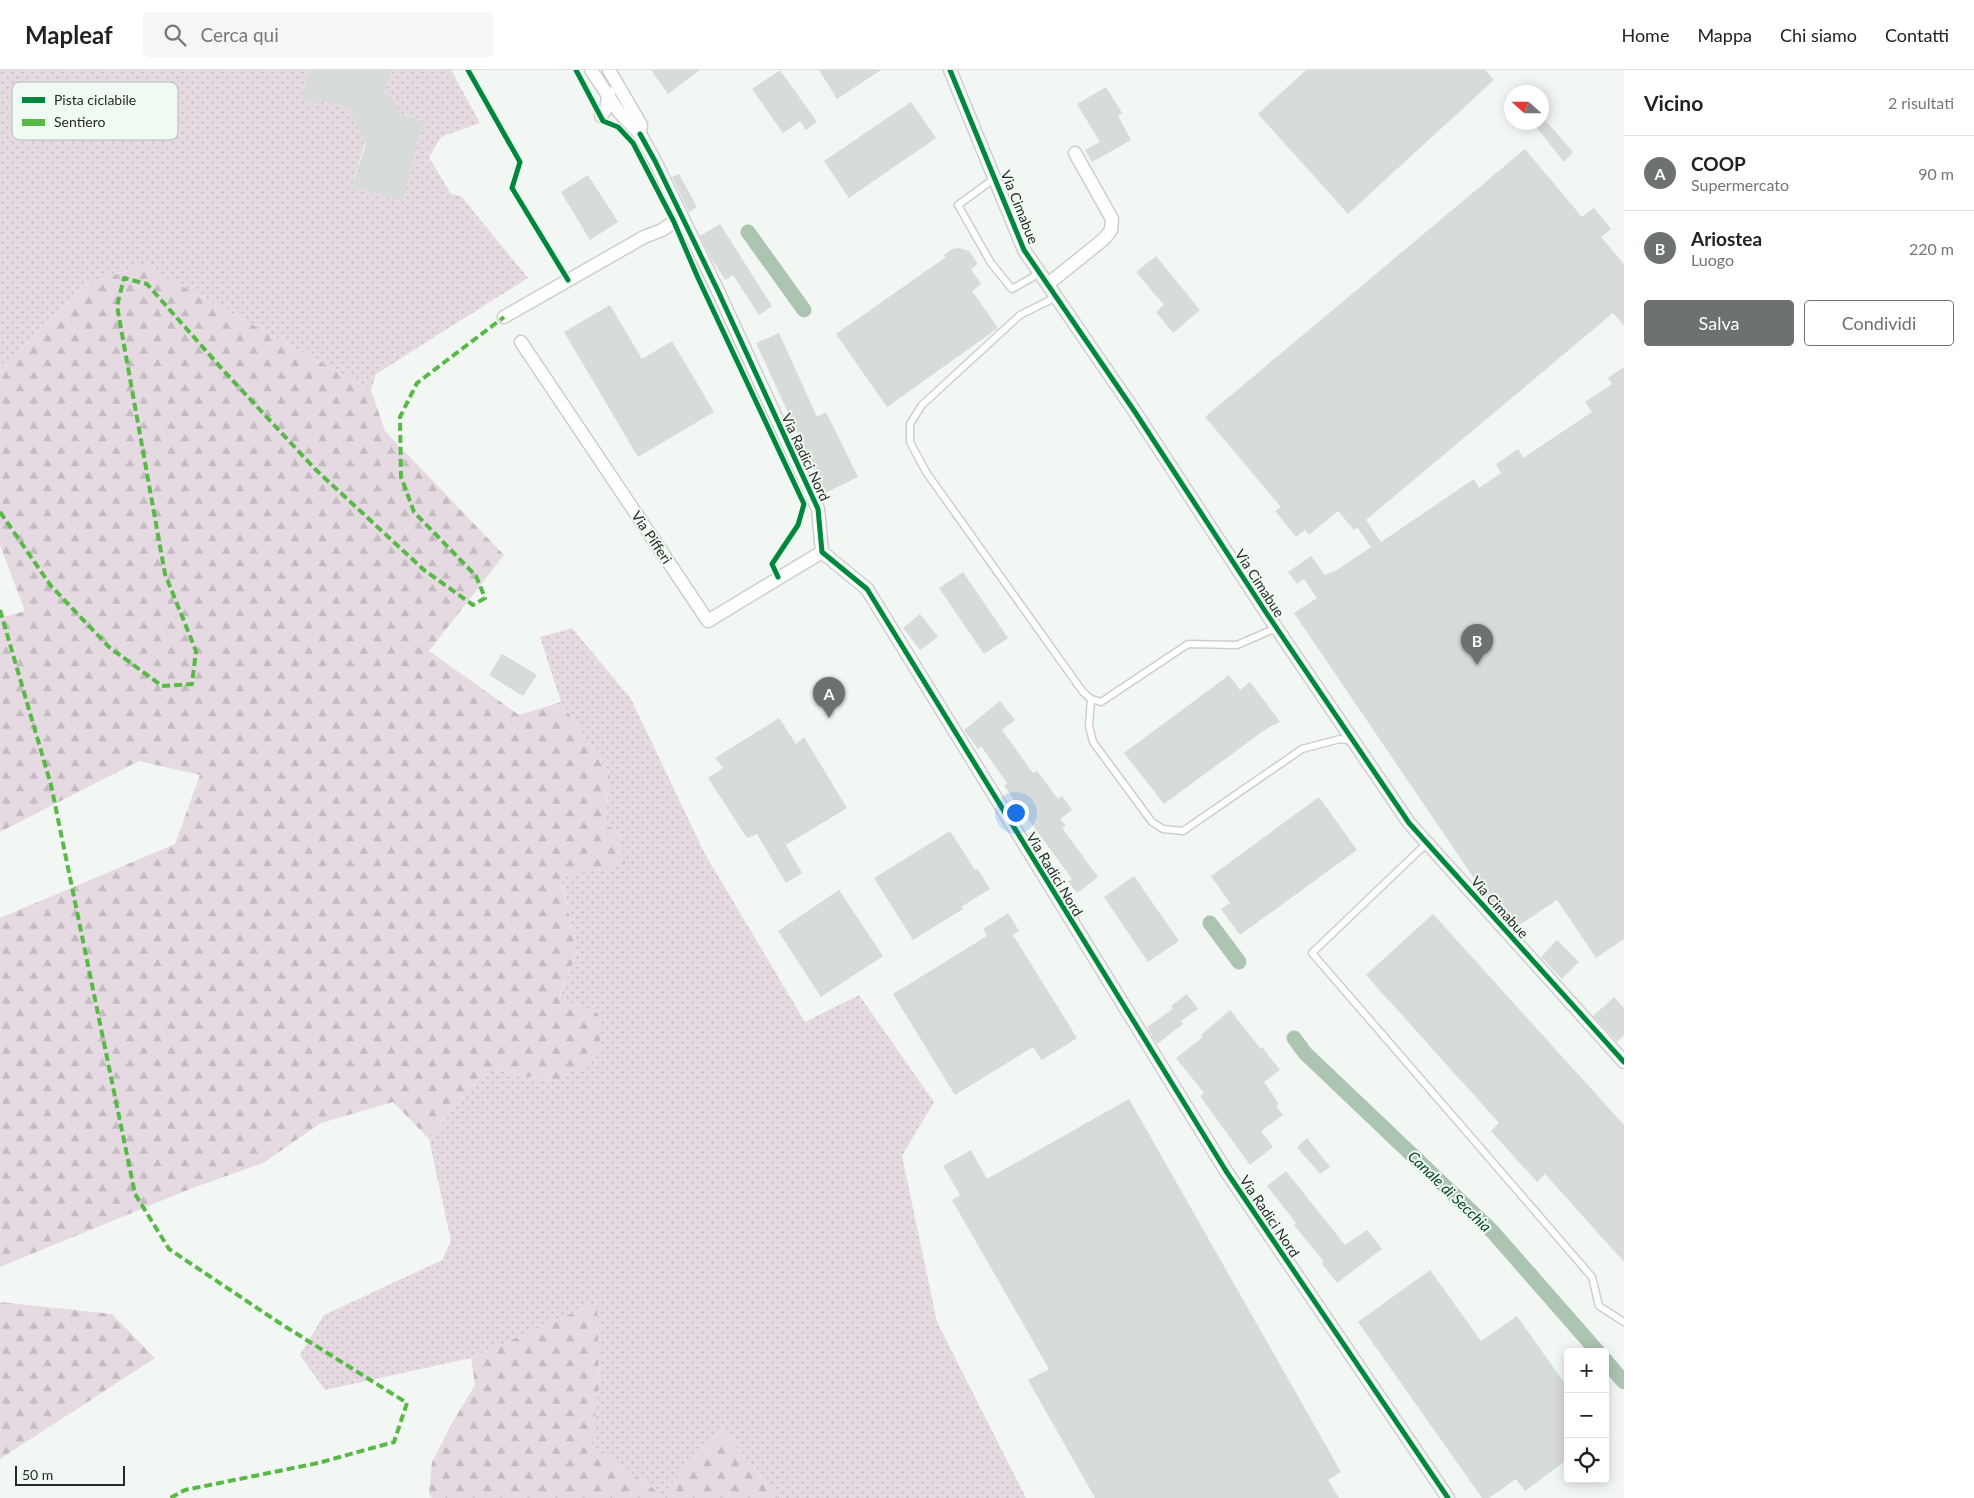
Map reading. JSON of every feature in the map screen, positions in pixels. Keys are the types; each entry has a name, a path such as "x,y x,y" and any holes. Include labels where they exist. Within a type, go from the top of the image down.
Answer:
{"street":[{"name":"Via Radici Nord","path":"592,70 626,119 640,134 681,216 818,509 822,552 867,589 1226,1171 1448,1498"},
{"name":"Via Cimabue","path":"950,70 1024,250 1135,412 1276,628 1409,823 1624,1062"},
{"name":"Via Radici Nord","path":"609,71 641,125 640,134"},
{"path":"609,71 609,96 606,109 601,116 609,115 626,119"},
{"path":"1048,284 1104,239 1111,230 1112,219 1075,152"},
{"path":"504,317 644,237 662,230 681,216"},
{"name":"Via Pifferi","path":"521,342 708,621 822,552"}],"lane":[{"path":"995,178 958,205 991,263 1012,289 1040,273"},
{"path":"1056,296 1020,315 929,397 916,413 910,424 910,442 926,472 1083,692 1091,699 1101,702 1188,644 1237,645 1276,628"},
{"path":"1091,699 1089,726 1093,742 1152,822 1163,829 1183,831 1302,749 1340,739 1353,741"},
{"path":"1427,843 1312,953 1592,1277 1599,1306 1624,1322"}],"green space":[{"path":"0,70 310,70 301,100 318,105 320,100 358,110 352,114 360,132 369,129 352,186 403,202 423,120 397,113 398,110 391,95 384,93 393,70 451,70 480,123 441,137 429,157 451,194 461,196 528,278 376,374 371,390 144,265 85,285 0,372"},
{"path":"144,265 371,390 385,431 504,555 429,651 519,715 561,702 610,774 605,826 618,830 625,864 561,878 577,952 559,998 598,1013 601,1054 556,1082 487,1068 429,1139 393,1102 321,1123 263,1163 195,1187 0,1267 0,918 175,844 200,775 139,761 0,832 0,618 25,611 0,545 0,372 85,285"},
{"path":"572,628 631,699 705,854 805,1022 859,995 934,1102 902,1156 937,1322 1026,1498 778,1498 722,1429 662,1495 591,1446 599,1382 597,1302 471,1358 325,1390 300,1355 324,1315 442,1260 451,1241 429,1139 487,1068 556,1082 559,999 577,952 561,877 625,864 605,826 610,774 561,702 540,637"},
{"path":"0,1302 112,1314 155,1358 0,1459"},
{"path":"597,1302 599,1382 592,1446 662,1495 722,1429 778,1498 432,1498 429,1493 432,1462 475,1385 471,1358"}],"building":[{"path":"310,70 393,70 384,93 391,95 400,114 423,120 403,202 352,186 366,144 349,108 320,100 318,105 301,100"},
{"path":"651,70 700,70 668,94"},
{"path":"780,70 817,122 806,130 800,121 783,133 752,89"},
{"path":"819,70 881,70 837,99"},
{"path":"1306,70 1485,70 1494,80 1348,214 1258,114"},
{"path":"1106,87 1122,113 1118,116 1131,140 1092,162 1085,150 1100,142 1077,104"},
{"path":"911,102 936,138 849,198 824,161"},
{"path":"1549,125 1573,152 1564,162 1539,130 1549,130"},
{"path":"1525,149 1582,217 1594,208 1611,229 1601,237 1624,264 1624,326 1613,313 1366,520 1381,542 1474,479 1479,488 1501,473 1496,464 1518,449 1523,458 1592,412 1585,402 1612,384 1608,378 1624,367 1624,939 1596,958 1557,900 1515,928 1488,899 1294,613 1317,598 1304,579 1297,584 1288,572 1311,556 1325,575 1332,573 1371,547 1357,527 1354,530 1338,511 1309,535 1305,530 1296,537 1275,511 1281,507 1205,417"},
{"path":"679,174 697,207 689,212 672,177"},
{"path":"588,175 618,222 590,240 561,192"},
{"path":"720,224 772,306 759,315 733,275 725,280 700,236"},
{"path":"959,248 969,251 978,264 971,269 981,284 972,291 998,328 887,407 836,334 946,257 944,255 952,249"},
{"path":"1156,256 1200,310 1173,333 1156,312 1164,305 1136,272"},
{"path":"610,305 642,359 672,341 714,412 638,457 564,332"},
{"path":"779,333 817,417 826,412 858,477 825,493 756,343"},
{"path":"963,572 1008,638 984,654 939,588"},
{"path":"920,614 938,637 920,650 903,628"},
{"path":"502,654 537,675 523,696 489,675"},
{"path":"1229,675 1240,690 1250,682 1280,722 1266,729 1164,804 1124,753"},
{"path":"1000,701 1015,720 1002,730 1033,773 1037,771 1058,799 1062,796 1072,810 1060,819 1066,826 1062,828 1098,877 1077,893 1068,881 1072,879 1004,786 1007,783 981,746 978,749 964,730"},
{"path":"779,718 796,744 804,737 847,808 786,845 802,873 786,883 757,834 747,838 708,778 723,768 715,758"},
{"path":"1319,797 1357,850 1240,935 1221,909 1230,903 1211,876"},
{"path":"950,831 975,870 978,869 990,889 961,907 963,909 913,940 874,878"},
{"path":"1134,876 1179,941 1148,962 1104,897"},
{"path":"839,890 883,956 821,997 778,931"},
{"path":"1008,913 1019,931 1013,935 1077,1038 1042,1060 1033,1047 955,1095 893,994 987,936 983,929"},
{"path":"1433,914 1624,1125 1624,1262 1545,1174 1537,1182 1491,1131 1499,1123 1366,975"},
{"path":"1557,940 1579,962 1562,979 1541,957"},
{"path":"1187,994 1198,1009 1181,1021 1183,1024 1157,1044 1147,1027 1173,1009 1171,1006"},
{"path":"1614,997 1624,1008 1624,1035 1617,1042 1593,1016"},
{"path":"1230,1010 1280,1070 1264,1082 1279,1104 1276,1106 1283,1115 1261,1131 1273,1147 1250,1165 1200,1096 1204,1093 1176,1058 1203,1037 1201,1035"},
{"path":"1129,1099 1341,1472 1328,1480 1339,1498 1095,1498 1028,1380 1049,1369 952,1200 960,1195 943,1166 971,1150 987,1179"},
{"path":"1307,1138 1330,1167 1320,1174 1297,1147"},
{"path":"1286,1171 1345,1245 1367,1230 1382,1249 1337,1283 1322,1264 1324,1262 1294,1225 1296,1223 1267,1186"},
{"path":"1430,1270 1481,1341 1517,1316 1564,1382 1564,1462 1525,1491 1516,1479 1489,1498 1482,1498 1358,1322"}],"waterway":[{"name":"Canale di Secchia","path":"748,232 804,310"},
{"name":"Canale di Secchia","path":"1210,923 1239,962"},
{"name":"Canale di Secchia","path":"1294,1038 1305,1053 1492,1231 1594,1348"},
{"name":"Canale di Secchia","path":"1609,1365 1624,1382"}],"marked path":[{"path":"0,512 51,586 109,647 162,686 192,684 196,651 165,574 117,306 124,278 147,284 222,369 316,470 424,570 473,605 485,598 476,576 414,512 401,477 400,417 417,383 504,317"},
{"path":"0,610 51,785 135,1194 169,1249 278,1322 407,1403 394,1442 318,1463 185,1490 170,1498"}],"cycle path":[{"path":"468,70 520,162 512,188 568,280"},
{"path":"576,70 603,121 618,127 633,143 674,222 698,278 804,504 798,525 772,564 778,577"},
{"path":"950,70 1024,250 1135,412 1267,614 1409,823 1624,1062"},
{"path":"640,134 718,291 818,509 822,552 867,589 1226,1171 1448,1498"}],"place":[{"name":"Ariostea","path":"1477,665"},
{"name":"COOP","path":"829,718"}]}
